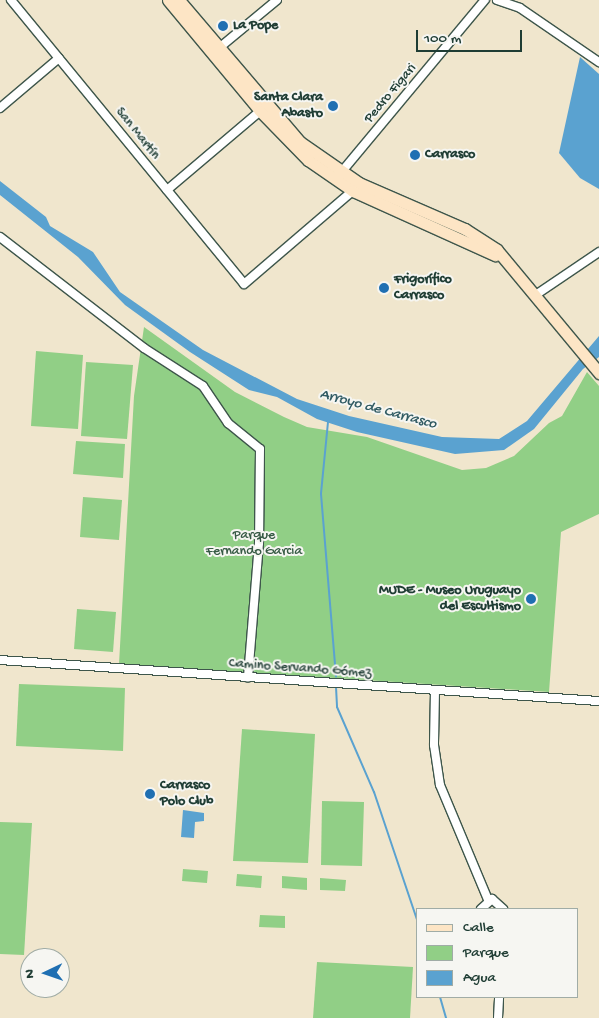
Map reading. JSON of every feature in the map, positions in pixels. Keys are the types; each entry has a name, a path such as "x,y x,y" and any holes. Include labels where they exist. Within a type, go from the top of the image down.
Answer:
{"main road":[{"path":"168,0 260,111 294,148 356,187 503,258 537,294 599,373"},
{"path":"179,0 289,130 338,176"}],"street":[{"path":"219,48 277,0"},
{"name":"Pedro Figari","path":"338,176 485,0"},
{"path":"497,0 520,8 599,62"},
{"name":"San Martín","path":"14,1 244,284 356,187"},
{"path":"0,108 59,58"},
{"path":"167,190 260,111"},
{"path":"0,237 144,348 203,386 228,422 260,449 258,572 248,678"},
{"path":"537,294 599,252"},
{"name":"Camino Servando Gómez","path":"0,660 599,701"},
{"path":"435,691 434,745 440,785 488,900"},
{"path":"482,908 488,900"},
{"path":"488,900 498,902 502,908"},
{"path":"498,1018 499,998"}],"green space":[{"name":"Parque Fernando Garcia","path":"144,327 235,392 284,417 307,427 367,437 462,470 486,468 514,456 549,423 562,416 587,372 599,386 599,514 561,532 549,692 119,664 134,396"},
{"path":"36,351 83,355 78,429 31,426"},
{"path":"86,362 133,365 127,439 81,436"},
{"path":"76,441 125,444 123,478 73,474"},
{"path":"83,497 122,500 119,540 80,537"},
{"path":"77,609 116,612 113,652 74,649"},
{"path":"19,684 125,688 123,751 16,746"},
{"path":"242,729 315,734 308,863 233,861"},
{"path":"322,801 364,802 362,866 321,865"},
{"path":"0,822 32,823 24,948 20,948 20,955 0,954"},
{"path":"183,869 208,871 207,883 182,881"},
{"path":"237,874 262,876 261,888 236,886"},
{"path":"282,876 307,878 307,890 282,888"},
{"path":"320,878 346,880 345,891 320,890"},
{"path":"260,915 285,916 285,928 259,927"},
{"path":"317,962 413,967 410,1018 313,1018"}],"water":[{"path":"580,57 599,74 599,189 580,178 559,153"},
{"path":"0,181 46,217 50,226 93,252 120,292 203,350 297,399 349,416 442,437 499,439 527,421 599,336 599,357 583,369 534,429 504,450 455,454 357,432 317,419 277,397 249,390 190,352 125,305 78,257 0,195"},
{"path":"183,810 204,813 204,821 195,822 194,838 181,837"}],"waterway":[{"path":"328,422 321,494 336,676"},
{"path":"336,687 337,707 374,792 416,917"},
{"path":"440,998 446,1018"}],"place":[{"name":"La Pope","path":"223,26"},
{"name":"Santa Clara Abasto","path":"333,106"},
{"name":"Carrasco","path":"415,155"},
{"name":"Frigorífico Carrasco","path":"384,288"},
{"name":"MUDE - Museo Uruguayo del Escultismo","path":"531,599"},
{"name":"Carrasco Polo Club","path":"150,794"}],"water label":[{"name":"Arroyo de Carrasco","path":"378,410"}]}
